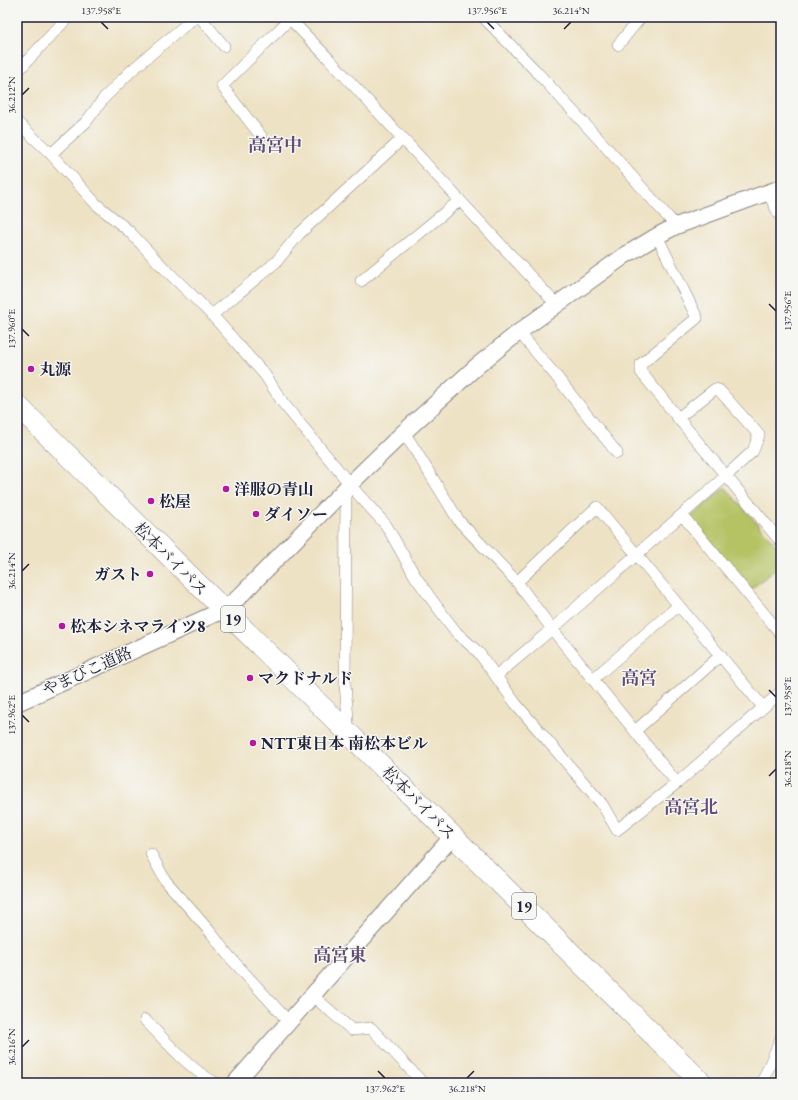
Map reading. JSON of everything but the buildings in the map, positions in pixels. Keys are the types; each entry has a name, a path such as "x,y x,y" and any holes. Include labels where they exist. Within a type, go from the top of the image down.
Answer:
{"highway":[{"name":"松本バイパス","path":"17,405 702,1083"}],"street":[{"path":"17,72 68,17"},
{"path":"51,154 86,122 104,98 132,70 195,17"},
{"path":"200,17 224,46"},
{"path":"483,17 534,69 676,226"},
{"path":"618,45 641,17"},
{"path":"261,136 222,86 289,18 403,138 556,304"},
{"path":"17,122 51,154 96,204 129,231 212,315 265,375 283,403 348,486 358,494 386,525 416,576 456,632 479,653 516,704 602,804 617,830 677,783 781,692"},
{"path":"212,315 276,262 299,234 403,138"},
{"path":"775,191 781,218"},
{"name":"やまびこ道路","path":"17,703 223,610 238,598 348,486 404,432 477,366 519,332 624,256 657,236 676,226 717,210 775,191"},
{"path":"361,281 460,200"},
{"path":"657,236 697,318 641,364 641,372 781,542"},
{"path":"519,332 617,453"},
{"path":"496,676 552,629 726,476 753,451 759,435 719,390 715,389 678,418"},
{"path":"404,432 459,521 517,582 552,629 677,783"},
{"path":"346,729 348,718 345,685 348,486"},
{"path":"517,582 597,507 763,707"},
{"path":"682,515 781,634"},
{"path":"593,679 678,606"},
{"path":"635,731 721,655"},
{"path":"238,1082 453,836"},
{"path":"151,854 165,880 212,934 227,954 289,1022"},
{"path":"313,996 352,1030 371,1028 423,1083"},
{"path":"145,1020 189,1064 207,1079 216,1083"},
{"path":"760,1083 763,1080 781,1038"}],"green space":[{"path":"725,487 781,551 781,564 750,590 689,519"}],"place":[{"name":"丸源","path":"31,369"},
{"name":"洋服の青山","path":"226,489"},
{"name":"松屋","path":"151,501"},
{"name":"ダイソー","path":"256,514"},
{"name":"ガスト","path":"150,574"},
{"name":"松本シネマライツ8","path":"62,626"},
{"name":"マクドナルド","path":"250,678"},
{"name":"NTT東日本 南松本ビル","path":"253,743"}],"district":[{"name":"高宮中","path":"275,144"},
{"name":"高宮","path":"639,677"},
{"name":"高宮北","path":"691,806"},
{"name":"高宮東","path":"340,954"}]}
